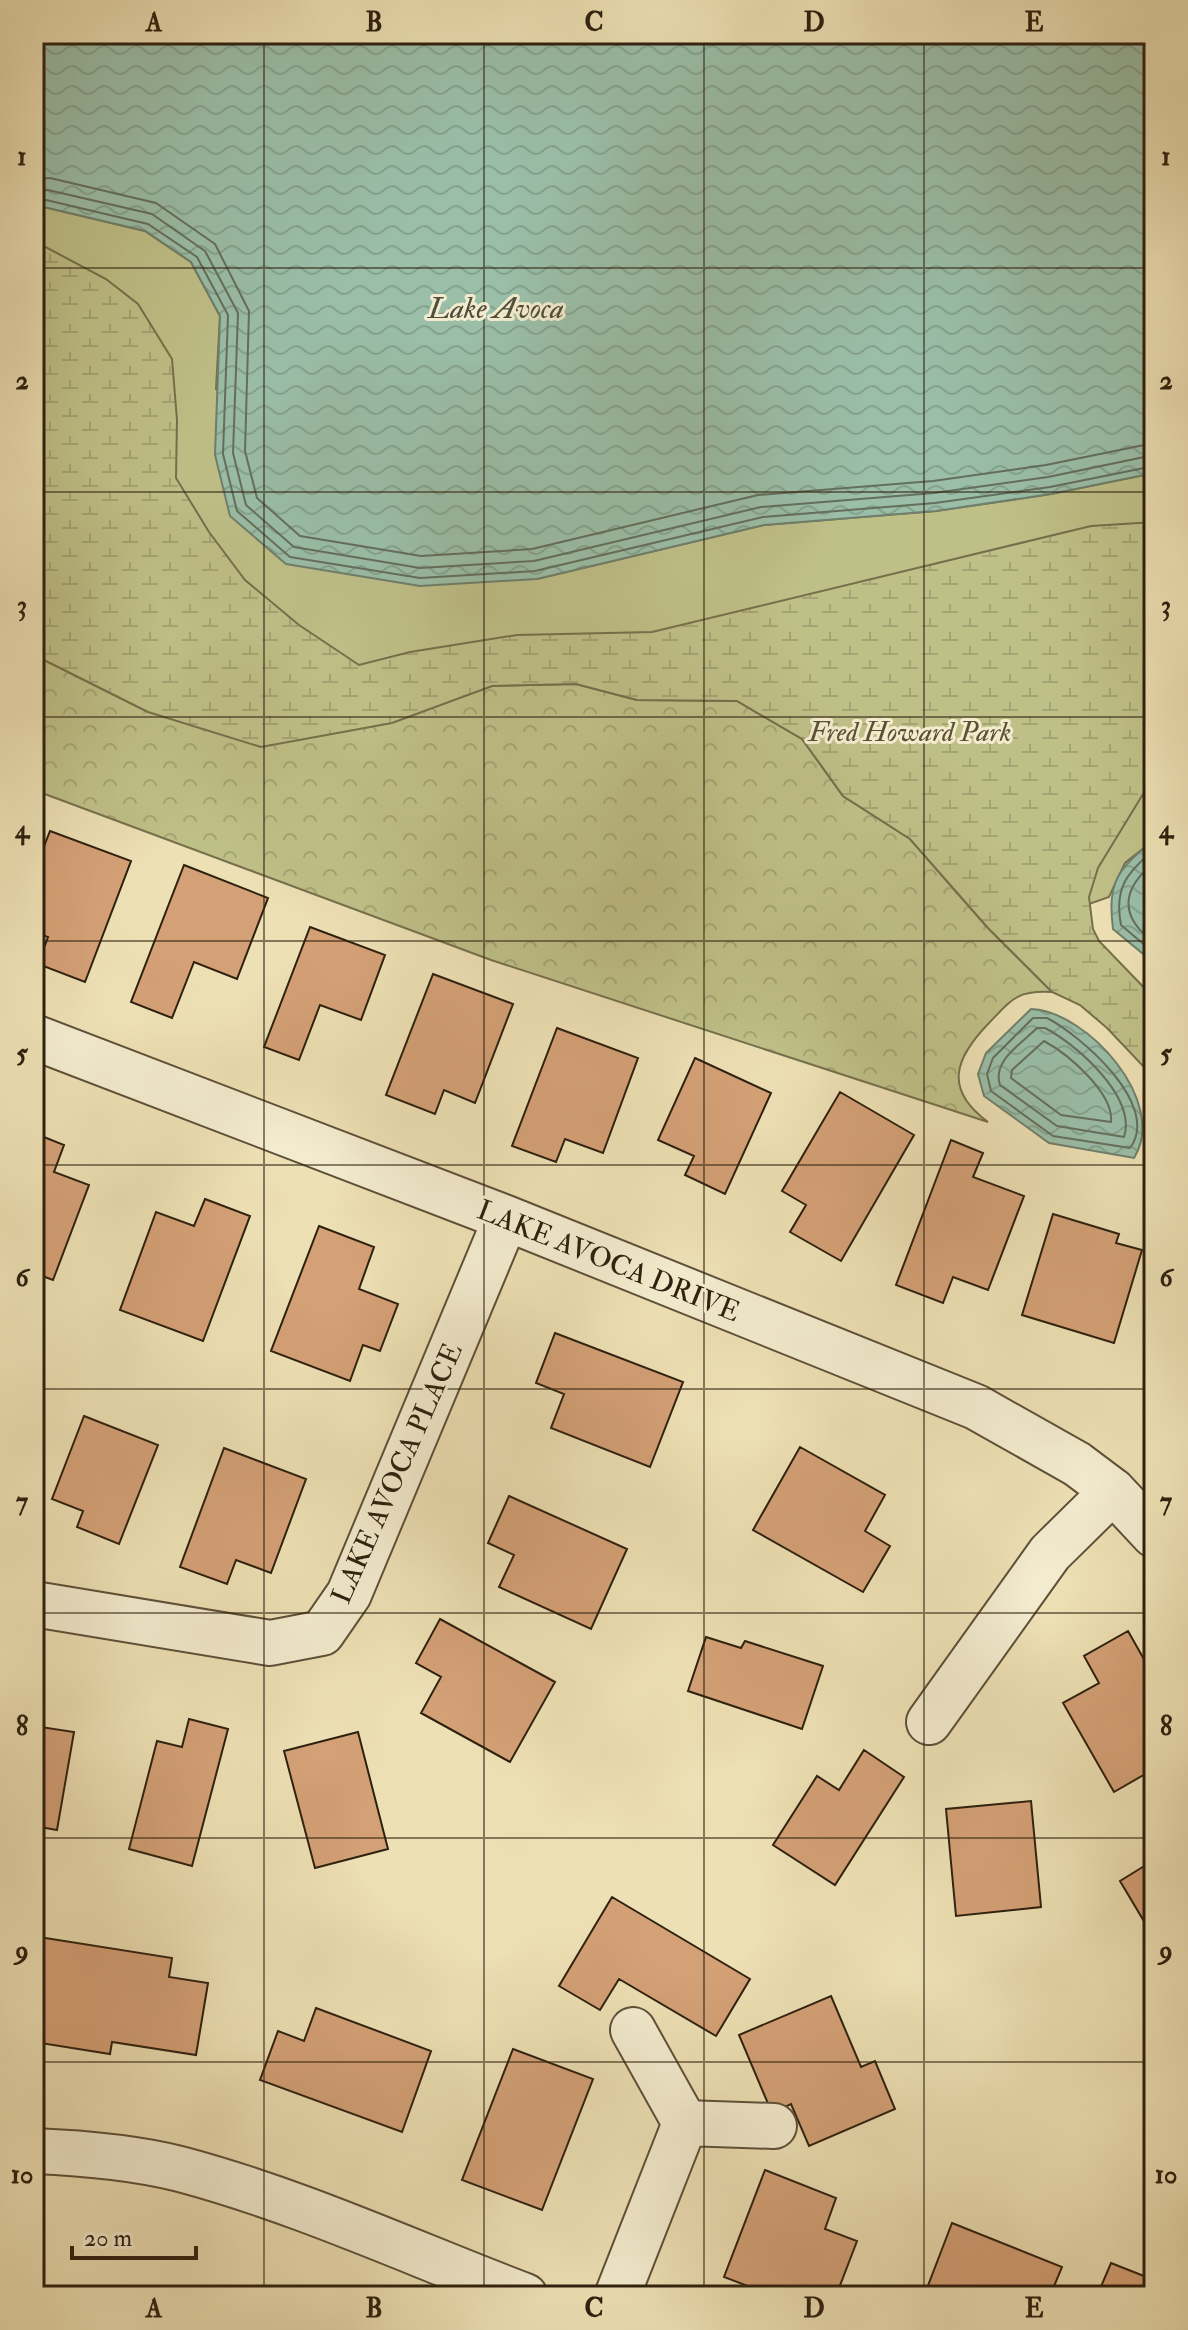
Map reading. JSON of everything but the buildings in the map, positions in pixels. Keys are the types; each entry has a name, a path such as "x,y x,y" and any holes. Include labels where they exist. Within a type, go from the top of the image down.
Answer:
{"street":[{"name":"LAKE AVOCA DRIVE","path":"34,1037 506,1218 976,1407 1077,1464 1113,1491 1154,1535"},
{"name":"LAKE AVOCA PLACE","path":"34,1604 270,1643 322,1633 349,1594 506,1218"},
{"path":"929,1722 1005,1611 1050,1553 1113,1491"},
{"path":"633,2030 685,2123"},
{"path":"685,2123 774,2126"},
{"path":"617,2296 685,2123"},
{"path":"34,2151 89,2153 179,2169 275,2201 525,2296"}],"green space":[{"name":"Fred Howard Park","path":"44,207 145,231 191,262 220,316 216,389 537,579 764,525 936,511 1051,494 1154,473 1154,840 1125,863 1109,897 976,944 34,753 34,210"},
{"path":"34,241 106,279 138,304 172,359 177,420 176,478 209,532 245,580 299,625 359,665 410,652 517,635 652,632 1091,526 1154,522 1154,776 1098,868 1089,897 1093,929 1099,941 1154,998 1154,1089 1144,1067 1107,1028 1080,1005 1052,992 988,928 910,839 843,796 802,739 737,701 637,700 576,684 492,686 392,723 261,747 148,712 34,655"},
{"path":"34,655 148,712 386,724 492,686 576,684 637,700 737,701 802,739 843,796 910,839 988,928 1052,992 1031,993 1010,1002 977,1036 962,1061 959,1073 964,1098 988,1122 491,960 34,790"}],"water":[{"name":"Lake Avoca","path":"34,34 1154,34 1154,473 1051,494 936,511 764,525 537,579 420,586 286,564 230,516 215,455 220,316 191,262 145,231 44,207 34,210"},
{"path":"1154,840 1154,963 1113,929 1112,899 1114,887 1124,868"},
{"path":"1031,1009 1053,1014 1076,1025 1117,1063 1132,1087 1141,1111 1142,1136 1134,1158 1049,1143 984,1096 978,1074 986,1053"}]}
